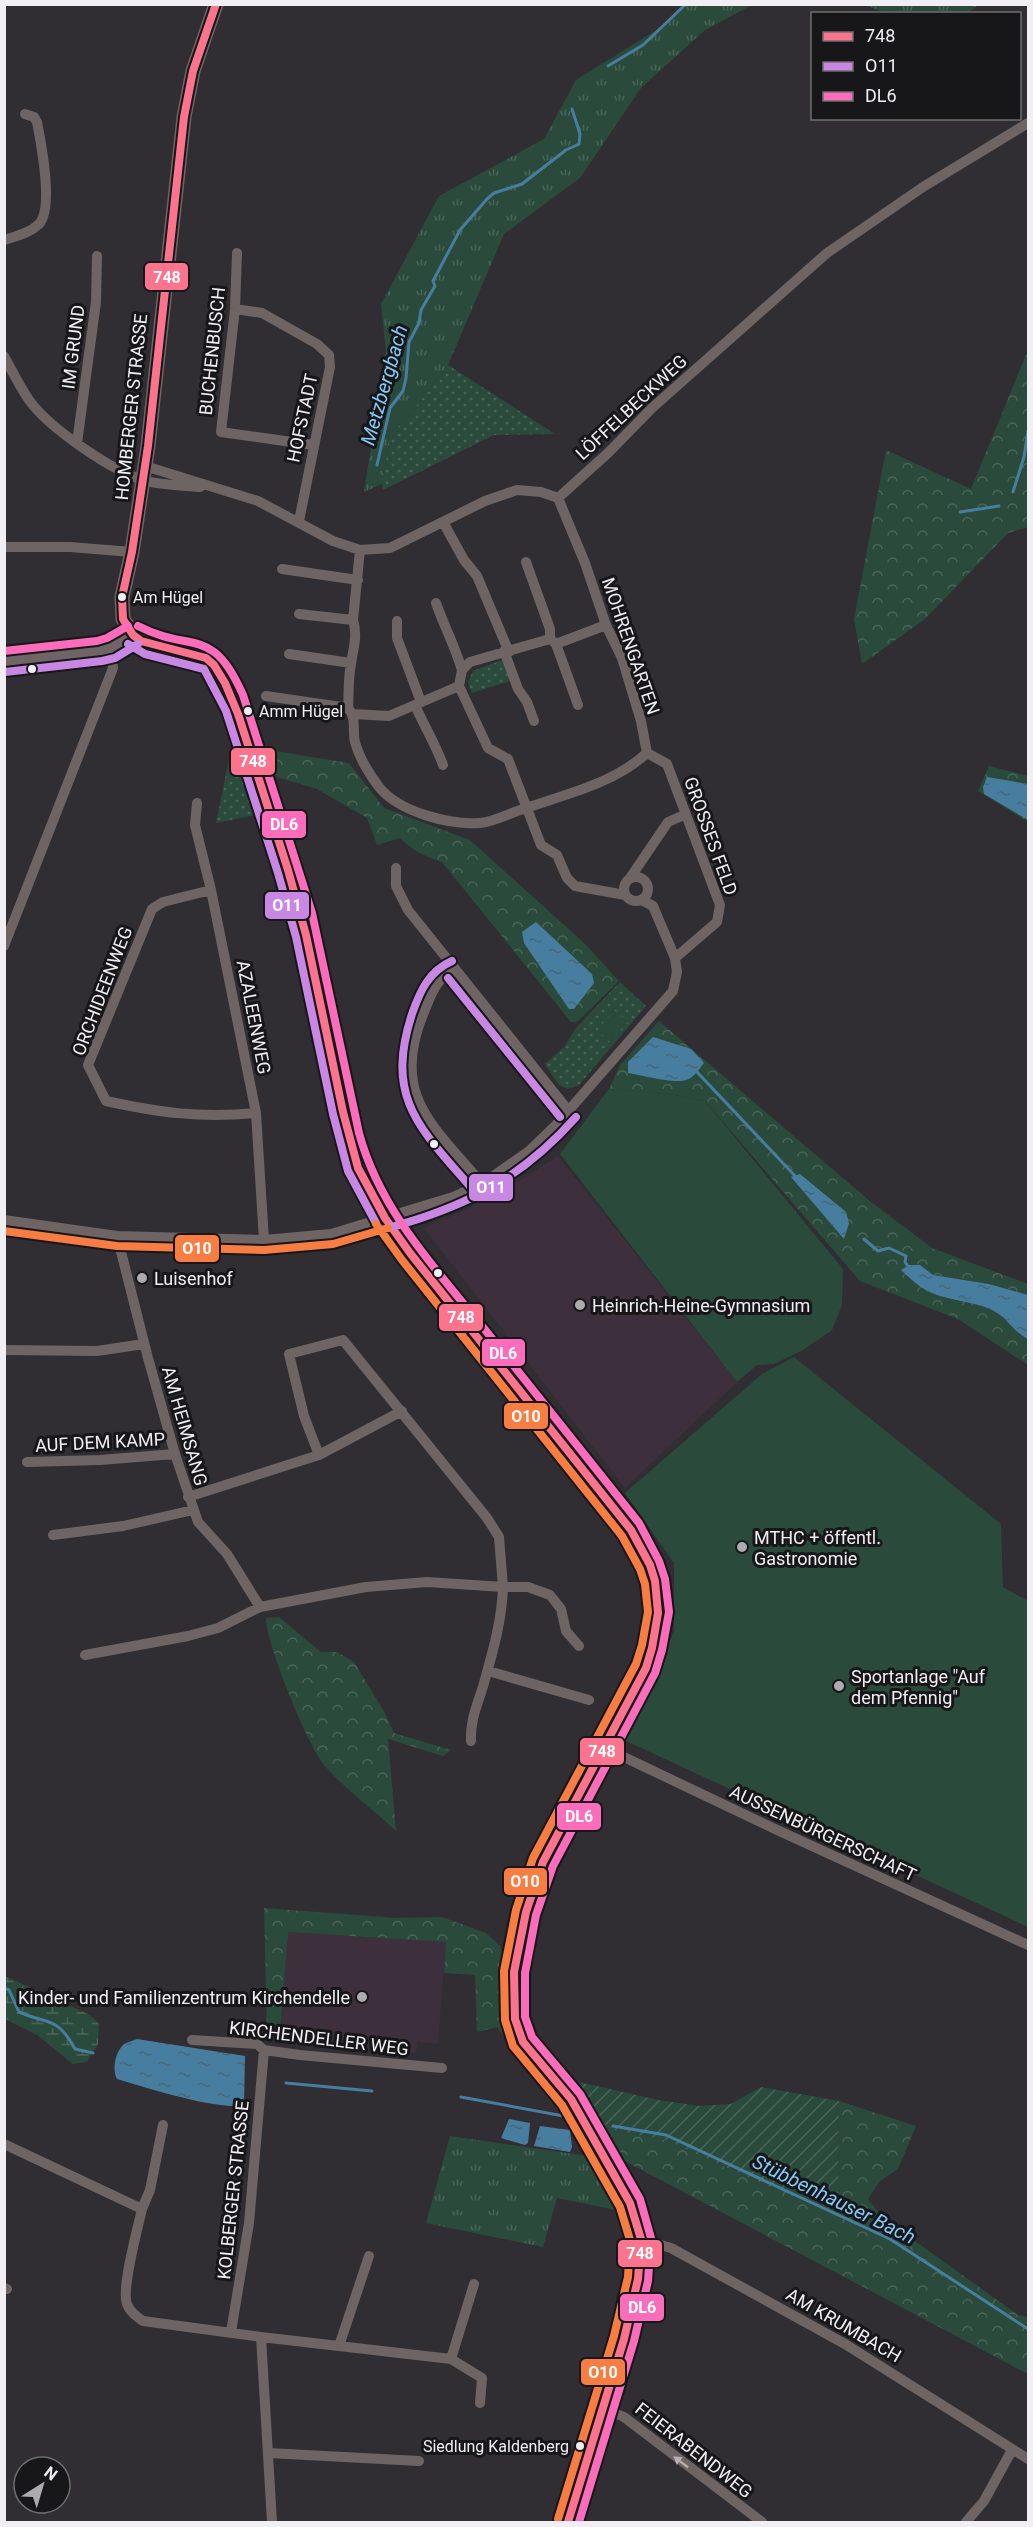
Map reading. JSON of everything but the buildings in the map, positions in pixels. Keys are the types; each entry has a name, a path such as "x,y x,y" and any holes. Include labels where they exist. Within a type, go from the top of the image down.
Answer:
{"main road":[{"name":"HOMBERGER STRASSE","path":"133,634 123,619 122,610 144,473 184,117 193,71 216,4"},
{"path":"4,662 112,651 133,634 148,644 201,656 211,661 219,671 236,707 288,870 306,935 343,1113 358,1168 385,1218 410,1253 631,1530 645,1552 653,1571 659,1599 654,1645 639,1683 554,1840 534,1887 516,1952 513,1994 515,2019 523,2042 571,2099 630,2203 641,2239 641,2264 632,2309 604,2409 568,2523"}],"street":[{"path":"4,240 37,226 44,218 46,208 38,122 34,117 25,114"},
{"name":"LÖFFELBECKWEG","path":"558,498 608,453 652,408 827,253 923,187 1029,123"},
{"name":"BUCHENBUSCH","path":"237,253 235,309 220,432 313,445"},
{"name":"IM GRUND","path":"77,443 96,302 97,256"},
{"name":"HOFSTADT","path":"235,309 262,314 317,344 329,355 330,367 299,521"},
{"path":"4,356 29,401 41,415 77,443 112,465 144,473 163,484 213,487 258,501 333,541 360,550 390,548 484,501 517,490 541,492 558,498"},
{"name":"MOHRENGARTEN","path":"558,498 585,562 606,625 622,658 641,721 647,753"},
{"path":"443,522 464,560 477,576 518,689 527,702 534,721"},
{"path":"4,547 79,547 132,552"},
{"path":"360,550 353,620 356,629 351,663 350,711 356,742 366,765 380,788 398,802 419,813 455,823 483,823 526,807 565,797 631,768 647,753"},
{"path":"526,562 578,705"},
{"path":"282,570 358,580"},
{"path":"4,1220 117,1236 264,1240 331,1234 453,1197 482,1184 529,1151 673,991 677,972 675,958 653,906 642,900 633,901 625,895 575,886 567,878 557,855 541,845 508,759 488,748 459,686 462,670 452,639 436,603"},
{"path":"299,614 353,620"},
{"path":"397,621 398,638 426,732 433,738 443,765"},
{"path":"462,670 470,662 606,625"},
{"path":"5,944 113,668 112,651"},
{"path":"289,654 351,663"},
{"path":"266,696 389,716 459,686"},
{"name":"GROSSES FELD","path":"647,753 667,764 684,815 720,905 717,922 675,958"},
{"name":"AZALEENWEG","path":"197,803 195,825 211,890 256,1113 264,1240"},
{"path":"625,895 624,885 668,822 684,815"},
{"path":"396,868 396,886 408,910 568,1110"},
{"path":"630,878 639,877 647,883 648,892 642,900"},
{"name":"ORCHIDEENWEG","path":"211,890 163,902 152,909 88,1065 106,1101 164,1113 224,1116 256,1113"},
{"path":"456,971 444,975 439,981 422,1016 410,1053 411,1083 426,1116 482,1184"},
{"name":"AM HEIMSANG","path":"117,1236 144,1344 193,1510 198,1522 227,1554 260,1607"},
{"path":"319,1455 304,1416 289,1354 343,1340 487,1518 499,1537 503,1587 502,1610 488,1671 473,1712 471,1741"},
{"path":"4,1350 97,1351 144,1344"},
{"path":"188,1497 319,1455 402,1411"},
{"name":"AUF DEM KAMP","path":"27,1462 100,1460 175,1454"},
{"path":"53,1535 123,1526 193,1510"},
{"path":"85,1654 218,1628 260,1607 366,1587 427,1582 528,1587 550,1595 561,1609 566,1630 579,1646"},
{"path":"488,1671 589,1700"},
{"name":"AUSSENBÜRGERSCHAFT","path":"605,1748 775,1829 1029,1945"},
{"name":"KIRCHENDELLER WEG","path":"192,2040 256,2044 264,2050 442,2068"},
{"name":"KOLBERGER STRASSE","path":"231,2332 249,2223 264,2050"},
{"path":"163,2125 150,2190 142,2209 126,2288 126,2303 133,2314 142,2321 451,2359 482,2378 480,2403"},
{"path":"4,2144 142,2209"},
{"name":"AM KRUMBACH","path":"641,2239 671,2248 835,2338 1023,2453"},
{"path":"339,2346 369,2256"},
{"path":"451,2359 474,2284"},
{"path":"261,2337 272,2523"},
{"name":"FEIERABENDWEG","path":"604,2409 624,2417 761,2522"},
{"path":"269,2453 419,2461"},
{"path":"966,2523 1023,2453"}],"shaded area":[{"name":"Heinrich-Heine-Gymnasium","path":"558,1156 737,1382 625,1488 424,1228 497,1195"},
{"name":"Kinder- und Familienzentrum Kirchendelle","path":"287,1932 446,1942 438,2044 417,2042 416,2053 380,2051 381,2046 360,2044 356,2038 281,2035"}],"green space":[{"path":"869,4 978,4 969,12 883,12 868,6"},
{"path":"682,5 752,5 705,30 641,88 580,178 504,234 448,365 390,440 382,484 364,492 386,351 381,304 439,196 544,139 576,80 663,26"},
{"path":"1028,350 1028,527 1008,533 925,619 862,664 854,619 886,450 971,489"},
{"path":"448,365 555,434 494,435 383,490 382,484 390,440"},
{"path":"502,660 510,681 472,693 468,682 473,671"},
{"path":"269,750 349,763 384,808 470,840 584,943 619,981 577,1022 571,1022 442,862 419,853 400,838 377,845 367,818 317,789 274,776"},
{"path":"229,759 242,760 259,814 216,823"},
{"path":"989,766 1028,776 1028,822 978,791"},
{"path":"620,982 646,1006 579,1085 568,1089 559,1085 545,1064 565,1046 575,1029"},
{"path":"614,1010 628,1022 610,1042 597,1030"},
{"path":"659,1021 871,1202 932,1248 1028,1284 1028,1295 989,1284 933,1275 920,1265 909,1265 970,1302 994,1311 1009,1323 1020,1335 1028,1339 1028,1365 958,1319 860,1281 705,1101 674,1095 609,1089 620,1065"},
{"name":"Heinrich-Heine-Gymnasium","path":"609,1089 674,1095 705,1101 843,1269 842,1305 832,1330 803,1350 774,1364 757,1365 737,1382 560,1154"},
{"name":"Sportanlage \"Auf dem Pfennig\"","path":"794,1357 1001,1524 1003,1587 1028,1601 1028,1927 624,1740 674,1632 674,1563 625,1493 762,1374"},
{"path":"279,1617 321,1652 337,1652 354,1662 385,1713 394,1733 451,1750 443,1756 388,1739 396,1831 341,1783 318,1755 289,1694 273,1649 266,1618"},
{"path":"264,1908 396,1918 442,1917 486,1933 500,1946 508,1970 512,2028 503,2035 497,2027 477,2032 475,1975 444,1973 446,1942 288,1932 281,2022 273,2042 267,2030"},
{"path":"5,1976 90,2015 99,2024 98,2044 87,2062 73,2064 37,2035 5,2019"},
{"path":"579,2082 658,2100 699,2106 731,2104 761,2087 839,2101 838,2193 770,2187 668,2141 606,2128"},
{"path":"839,2101 916,2126 898,2169 880,2181 868,2199 883,2218 1018,2315 1028,2317 1028,2374 619,2158 606,2128 668,2141 770,2187 838,2193"},
{"path":"450,2136 595,2157 627,2212 557,2198 543,2247 426,2223"}],"water":[{"path":"987,777 1028,784 1028,820 984,794 983,787"},
{"path":"536,922 592,974 594,983 574,1009 569,1009 524,943 522,932"},
{"path":"653,1037 691,1049 704,1063 691,1077 681,1081 628,1073 628,1062"},
{"path":"800,1174 846,1212 849,1223 844,1239 791,1177"},
{"path":"909,1265 920,1265 933,1275 989,1284 1028,1295 1028,1339 992,1310 939,1296 924,1289 901,1270"},
{"path":"137,2039 245,2056 244,2105 217,2105 200,2102 117,2079 115,2066 120,2048"},
{"path":"509,2119 530,2123 528,2143 525,2145 501,2138"},
{"path":"540,2126 570,2130 572,2147 570,2152 534,2146"}],"waterway":[{"name":"Metzbergbach","path":"608,66 643,45 686,4"},
{"name":"Metzbergbach","path":"377,465 390,408 403,391 409,342 419,323 421,310 435,286 433,281 460,230 494,193 522,184 566,150 579,144 580,134 572,109"},
{"path":"1013,492 1024,457 1028,431"},
{"path":"960,512 999,506"},
{"path":"697,1072 797,1178"},
{"path":"864,1239 878,1251 889,1248 906,1256 905,1262 910,1269"},
{"name":"Stübbenhauser Bach","path":"4,1988 9,1990 19,2012 52,2023 63,2031 75,2049 93,2053"},
{"name":"Stübbenhauser Bach","path":"286,2083 372,2091"},
{"name":"Stübbenhauser Bach","path":"461,2097 569,2117"},
{"name":"Stübbenhauser Bach","path":"613,2126 666,2135 890,2239 1028,2329"}],"transit line":[{"name":"748","path":"216,4 193,71 184,117 148,446 132,552 122,597 123,619 133,635 141,641 206,658 214,665 225,683 238,714 288,870 306,935 343,1112 358,1168 385,1218 410,1253 631,1530 650,1565 655,1581 658,1613 646,1668 543,1862 526,1912 514,1972 515,2019 523,2042 571,2099 630,2203 641,2239 638,2279 624,2339 568,2522"},
{"name":"DL6","path":"4,651 97,641 128,626"},
{"name":"DL6","path":"138,626 157,634 199,644 210,649 221,658 232,673 243,695 312,913 359,1133 368,1161 395,1214 429,1262 639,1523 659,1561 665,1579 669,1612 655,1673 553,1866 536,1915 525,1973 525,2017 532,2037 580,2094 640,2199 651,2238 648,2281 634,2341 579,2522"},
{"name":"O11","path":"128,644 145,654 204,669 226,711 296,937 333,1114 348,1171 376,1223"},
{"name":"O11","path":"5,672 102,661 115,658 138,644"},
{"name":"O11","path":"452,961 431,976 418,997 404,1044 402,1069 405,1091 413,1112 438,1149 474,1191"},
{"name":"O11","path":"448,978 560,1117"},
{"name":"O11","path":"388,1228 443,1210 491,1188 535,1157 576,1117"},
{"name":"O10","path":"376,1224 402,1260 622,1536 640,1569 645,1584 648,1612 636,1664 533,1858 516,1910 504,1971 505,2020 513,2046 562,2105 620,2207 630,2240 628,2277 614,2336 558,2519"},
{"name":"O10","path":"4,1231 117,1246 264,1250 333,1244 388,1228"}],"place":[{"name":"Am Hügel","path":"122,597"},
{"name":"Amm Hügel","path":"248,711"},
{"name":"Luisenhof","path":"142,1278"},
{"name":"Heinrich-Heine-Gymnasium","path":"580,1305"},
{"name":"MTHC + öffentl. Gastronomie","path":"742,1547"},
{"name":"Sportanlage \"Auf dem Pfennig\"","path":"839,1686"},
{"name":"Kinder- und Familienzentrum Kirchendelle","path":"362,1997"},
{"name":"Siedlung Kaldenberg","path":"580,2446"}]}
